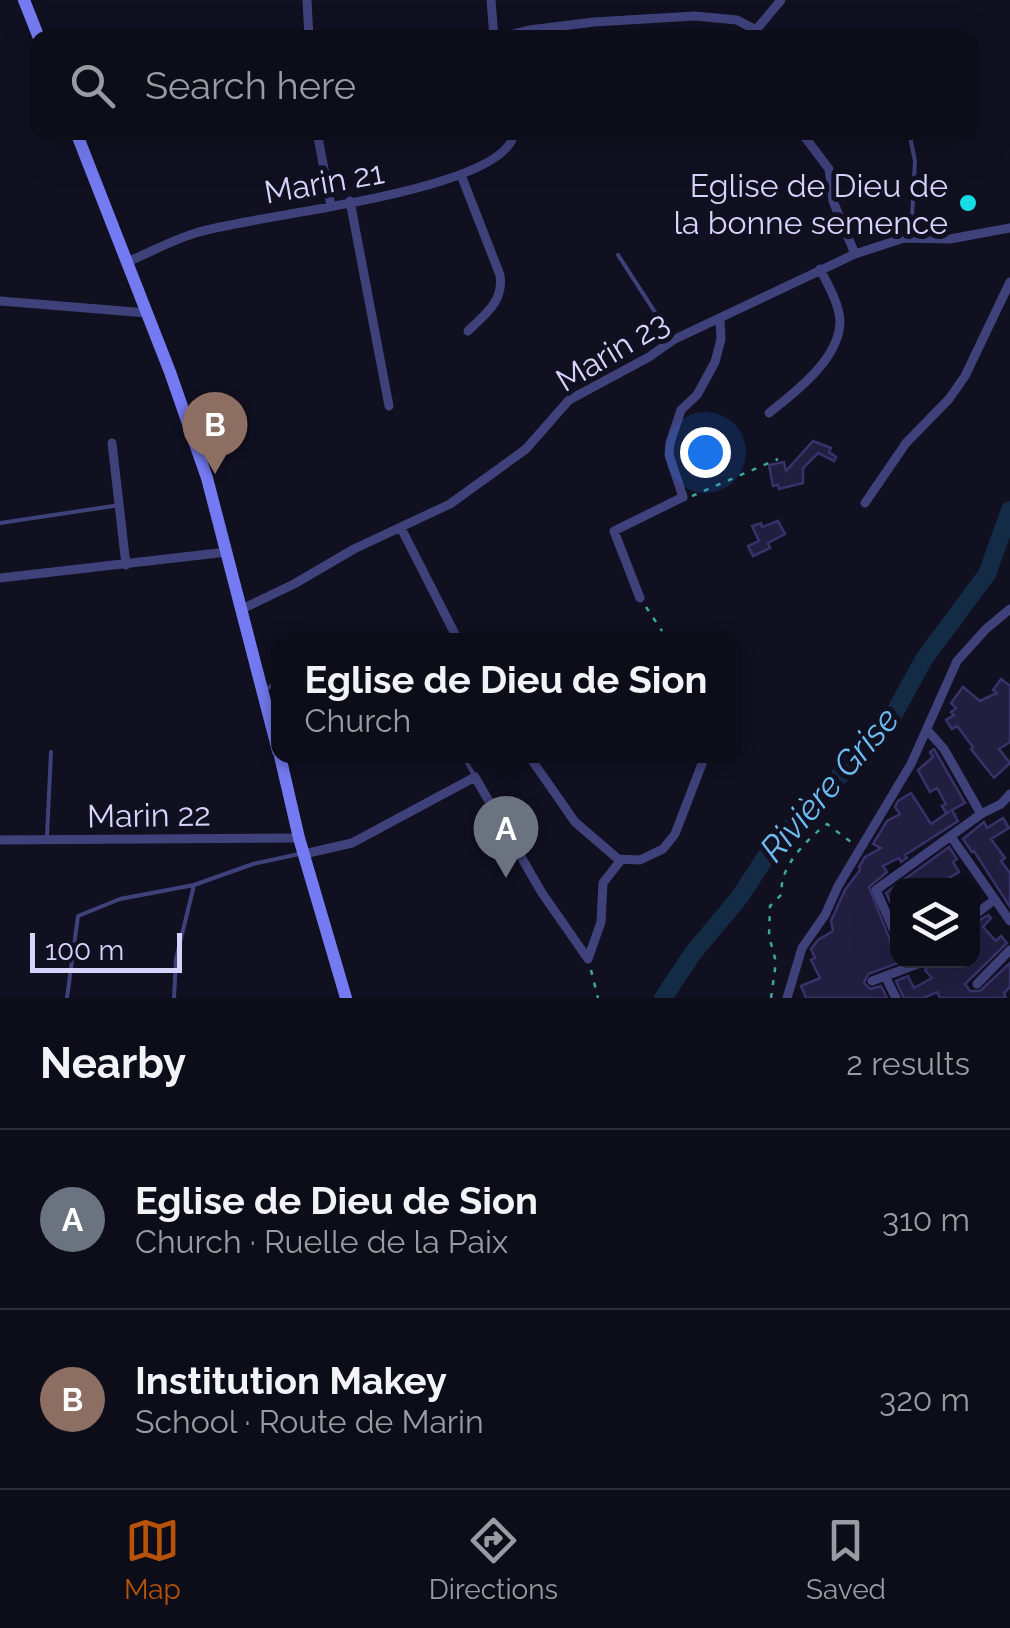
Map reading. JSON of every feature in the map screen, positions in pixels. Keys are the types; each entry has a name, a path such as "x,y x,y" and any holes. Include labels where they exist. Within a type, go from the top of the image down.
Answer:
{"main road":[{"path":"24,0 36,30"},
{"path":"79,140 207,478 271,724"},
{"path":"281,763 346,998"}],"street":[{"path":"306,0 308,30"},
{"path":"492,0 495,30"},
{"path":"759,30 781,0"},
{"path":"543,30 695,16 737,20 749,30"},
{"path":"319,140 331,206"},
{"name":"Marin 21","path":"127,262 199,232 404,193 461,175 504,154 513,140"},
{"path":"807,140 829,169 832,201 855,254"},
{"path":"461,175 502,290 497,302 468,331"},
{"path":"350,201 390,406"},
{"name":"Marin 23","path":"242,610 354,549 440,510 526,449 570,400 673,340 855,254 911,238 950,239 1010,228"},
{"path":"769,413 819,367 834,344 840,322 835,300 820,269"},
{"path":"865,503 906,442 965,376 1010,282"},
{"path":"0,301 147,313"},
{"path":"640,598 614,531 683,498 669,455 670,443 681,410 697,394 715,362 721,339 720,320"},
{"path":"112,443 126,565"},
{"path":"401,528 454,633"},
{"path":"0,578 227,552"},
{"path":"787,998 802,948 825,915 928,731 957,662 1010,609"},
{"path":"928,731 944,749 980,814"},
{"path":"533,763 575,822 622,860 640,860 663,850 675,834 703,763"},
{"path":"304,854 352,843 475,777 542,893 588,959"},
{"path":"894,878 1010,794"},
{"name":"Marin 22","path":"0,840 300,838"},
{"path":"952,838 1010,921"},
{"path":"588,959 601,922 603,883 622,860"},
{"path":"890,880 876,890 890,922"},
{"path":"980,911 994,900"},
{"path":"977,984 1010,950"},
{"path":"872,981 901,968"},
{"path":"885,976 896,998"}],"lane":[{"path":"911,140 915,161 911,238"},
{"path":"618,255 673,340"},
{"path":"0,522 120,505"},
{"path":"262,691 271,686"},
{"path":"46,841 51,752"},
{"path":"468,763 475,777"},
{"path":"68,998 78,916 120,898 194,885 252,864 304,854"},
{"path":"174,998 176,959 194,885"}],"path":[{"path":"683,498 713,489 778,459"},
{"path":"640,598 662,631"},
{"path":"772,998 776,962 769,936 770,906 782,894 780,884 786,869 827,824 860,848"},
{"path":"588,959 598,998"}],"building":[{"path":"813,441 831,448 834,461 818,453 803,468 803,483 779,489 778,485 773,486 769,465 784,462 786,471"},
{"path":"778,521 785,534 768,543 770,548 753,556 748,546 759,541 752,526"},
{"path":"1001,679 1010,686 1010,742 999,749 1010,763 994,778 957,726 952,729 946,720 954,715 951,712 956,708 951,703 963,687 980,701 997,693 993,690"},
{"path":"934,749 965,803 952,810 958,821 905,855 907,858 901,862 899,858 883,866 887,872 869,887 890,940 890,966 868,974 864,983 870,989 881,986 887,998 806,998 801,986 820,978 811,960 815,958 811,949 833,931 831,921 845,890 865,857 881,848 873,844 887,821 900,814 895,807 898,801 911,793 931,824 950,811 946,813 942,806 946,804 937,788 930,792 918,770 933,757 930,752"},
{"path":"1003,818 1009,828 991,839 1010,873 1010,907 963,839 984,822 987,828"},
{"path":"949,847 957,859 953,862 959,872 949,878 907,878"},
{"path":"988,915 991,918 983,927 996,941 1001,936 1007,943 965,984 970,991 980,991 1010,963 1006,998 940,998 937,992 923,998 904,998 896,981 908,976 914,988 932,978 927,968 980,968 980,920"}],"waterway":[{"name":"Rivière Grise","path":"663,998 773,846 888,725 924,659 987,574 1010,510"}],"place":[{"name":"Eglise de Dieu de la bonne semence","path":"968,203"},
{"name":"Institution Makey","path":"215,474"},
{"name":"Eglise de Dieu de Sion","path":"506,878"}]}
